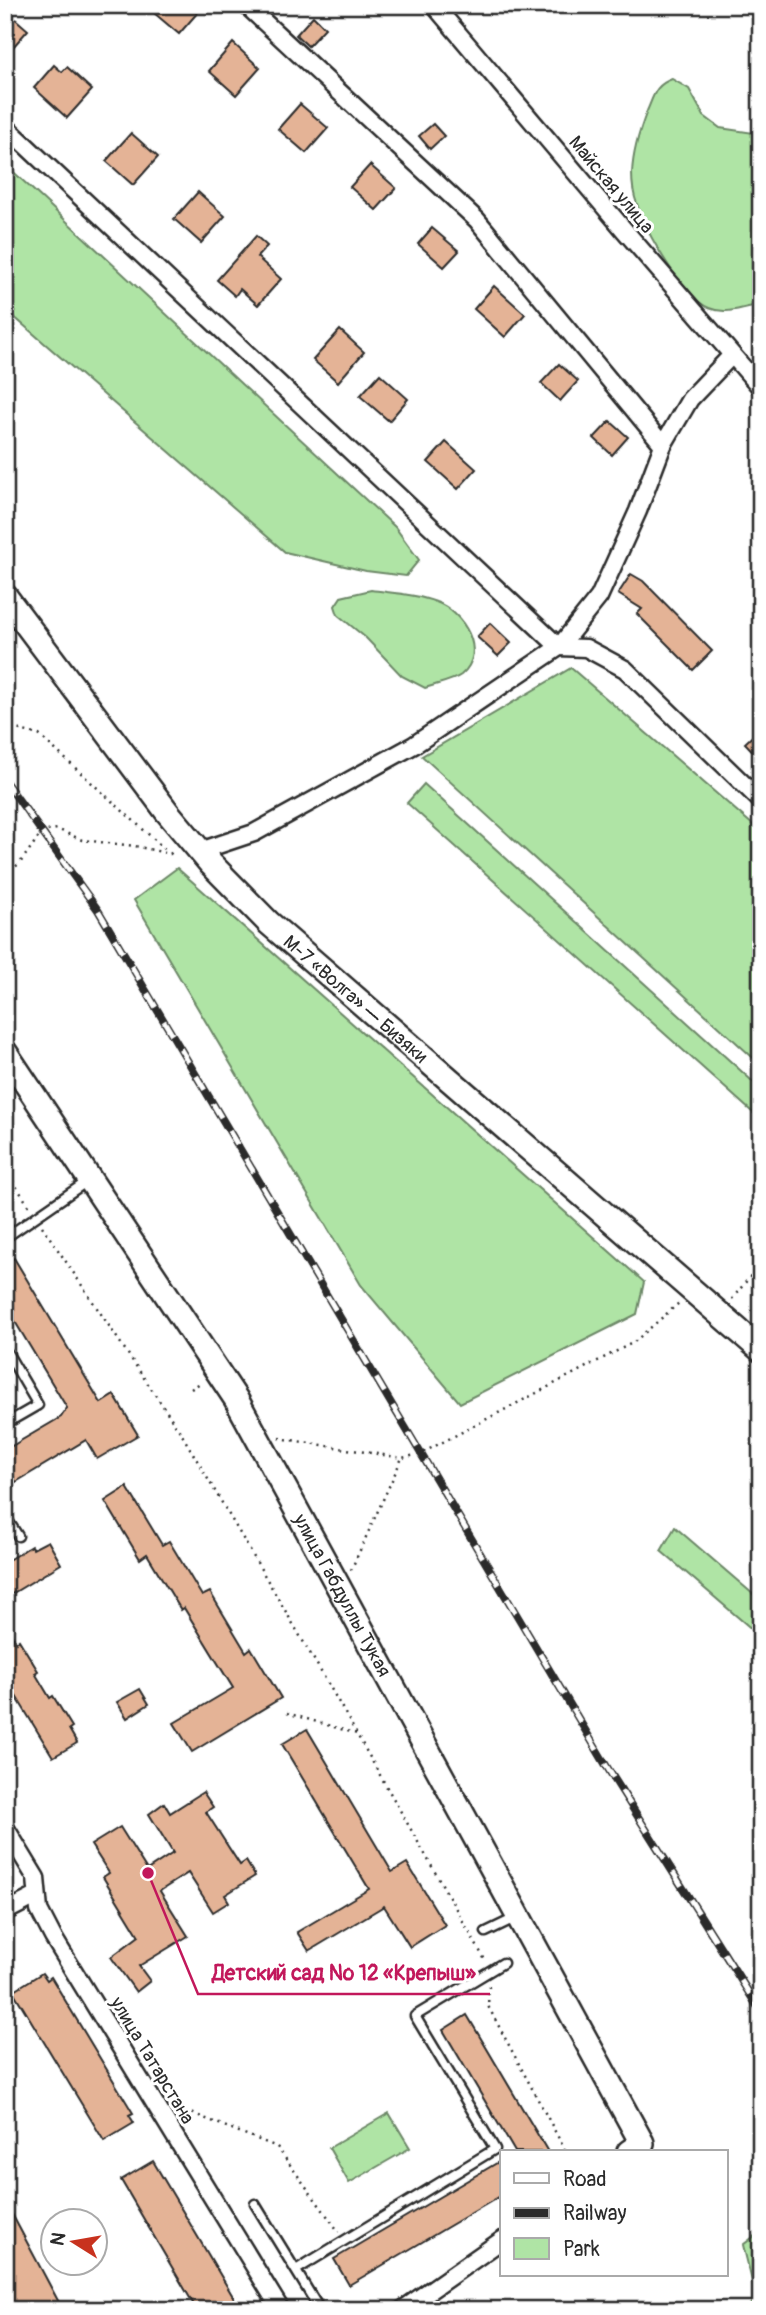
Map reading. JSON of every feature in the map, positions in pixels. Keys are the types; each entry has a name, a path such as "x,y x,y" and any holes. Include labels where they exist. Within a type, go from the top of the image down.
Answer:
{"street":[{"path":"246,5 477,220 663,445"},
{"name":"Майская улица","path":"434,5 731,356 761,387"},
{"path":"5,127 559,647 586,648 625,669 761,801"},
{"path":"195,844 254,833 414,745 559,647 599,597 638,511 663,445 690,399 731,356"},
{"name":"М-7 «Волга» — Бизяки","path":"5,596 195,844 269,923 761,1350"},
{"name":"улица Габдуллы Тукая","path":"5,1052 236,1399 642,2143 632,2150"},
{"name":"улица Татарстана","path":"5,1827 36,1878 39,1910 53,1937 281,2310"},
{"path":"5,1912 36,1896"},
{"path":"402,2310 500,2241"}],"lane":[{"path":"5,1238 90,1180"},
{"path":"5,1349 38,1405 5,1424"},
{"path":"5,1516 18,1535"},
{"path":"486,1932 518,1916"},
{"path":"296,2270 495,2149 415,2016 503,1963"},
{"path":"255,2204 320,2310"}],"path":[{"path":"5,726 39,735 170,854"},
{"path":"5,875 20,863 42,832 57,829 82,840 135,846 170,854 195,844"},
{"path":"5,1169 181,1433 357,1734 491,1970 488,2006 565,2150"},
{"path":"719,1314 761,1263"},
{"path":"255,1434 402,1458 421,1454 634,1342 693,1291"},
{"path":"341,1592 402,1458"},
{"path":"287,1713 357,1734"},
{"path":"167,2123 189,2112 277,2147 345,2240"}],"green space":[{"path":"672,79 689,89 704,116 720,128 761,134 761,305 722,311 709,308 699,301 666,262 641,216 632,181 635,149 654,95 662,84"},
{"path":"5,164 395,527 419,560 406,576 366,571 285,552 5,309"},
{"path":"371,590 420,597 446,607 463,623 469,633 473,655 469,666 458,677 425,688 402,676 366,638 338,615 335,606 341,597"},
{"path":"571,668 761,832 761,1065 422,756"},
{"path":"424,784 761,1089 761,1120 407,803"},
{"path":"177,868 644,1282 637,1314 460,1403 361,1285 134,900"},
{"path":"675,1527 761,1601 761,1637 661,1551"},
{"path":"389,2113 410,2148 349,2183 329,2148"},
{"path":"761,2231 761,2310 746,2310 756,2297 743,2245"}],"building":[{"path":"161,5 193,5 199,11 179,34 154,13"},
{"path":"5,10 28,30 5,56"},
{"path":"313,16 325,28 308,46 296,35"},
{"path":"233,43 260,68 236,95 209,71"},
{"path":"54,65 62,72 67,67 92,90 67,118 34,88"},
{"path":"300,104 328,128 306,153 278,129"},
{"path":"433,124 444,136 430,149 419,136"},
{"path":"131,133 158,157 133,185 106,161"},
{"path":"370,165 396,188 376,210 350,187"},
{"path":"198,192 225,216 201,243 174,219"},
{"path":"432,228 459,251 444,267 418,244"},
{"path":"256,236 267,246 257,257 281,279 258,305 240,289 235,296 217,280"},
{"path":"494,286 525,314 505,337 474,309"},
{"path":"340,330 364,352 338,382 313,360"},
{"path":"559,364 578,381 560,401 541,383"},
{"path":"380,374 408,399 389,421 360,396"},
{"path":"610,421 628,437 612,455 594,438"},
{"path":"446,442 476,469 458,489 428,462"},
{"path":"631,574 643,581 712,651 693,670 637,614 642,609 618,594"},
{"path":"490,623 511,643 498,656 477,637"},
{"path":"761,728 761,760 745,743"},
{"path":"14,1258 101,1403 114,1395 138,1435 97,1459 86,1440 16,1482 5,1464 5,1450 61,1417 67,1408 5,1305 5,1263"},
{"path":"127,1487 162,1545 169,1541 202,1596 210,1592 246,1652 251,1648 281,1698 192,1752 174,1723 233,1688 184,1608 181,1610 147,1554 140,1559 105,1501"},
{"path":"48,1541 61,1564 5,1598 5,1562 31,1546 33,1549"},
{"path":"5,1623 38,1671 35,1673 50,1698 53,1696 72,1727 69,1729 77,1743 53,1757 5,1678"},
{"path":"140,1689 149,1704 127,1718 117,1702"},
{"path":"307,1729 392,1872 407,1863 445,1925 410,1947 384,1906 309,1951 297,1932 369,1889 282,1744"},
{"path":"203,1792 213,1807 206,1812 240,1865 246,1861 255,1876 225,1895 229,1902 213,1912 188,1873 160,1891 188,1936 139,1966 150,1981 136,1992 111,1957 139,1936 103,1877 109,1873 91,1845 120,1827 147,1870 173,1853 149,1814 164,1803 170,1813"},
{"path":"42,1973 47,1980 51,1977 133,2113 129,2115 134,2123 104,2141 13,1991"},
{"path":"467,2015 547,2150 514,2150 443,2030"},
{"path":"153,2161 241,2310 197,2310 121,2180"},
{"path":"500,2161 500,2196 349,2285 334,2259"},
{"path":"5,2201 38,2263 38,2276 45,2276 63,2310 17,2310 5,2287"}],"railway":[{"path":"5,781 98,910 613,1777 761,2012"}],"place":[{"name":"Детский сад № 12 «Крепыш»","path":"148,1873"}]}
